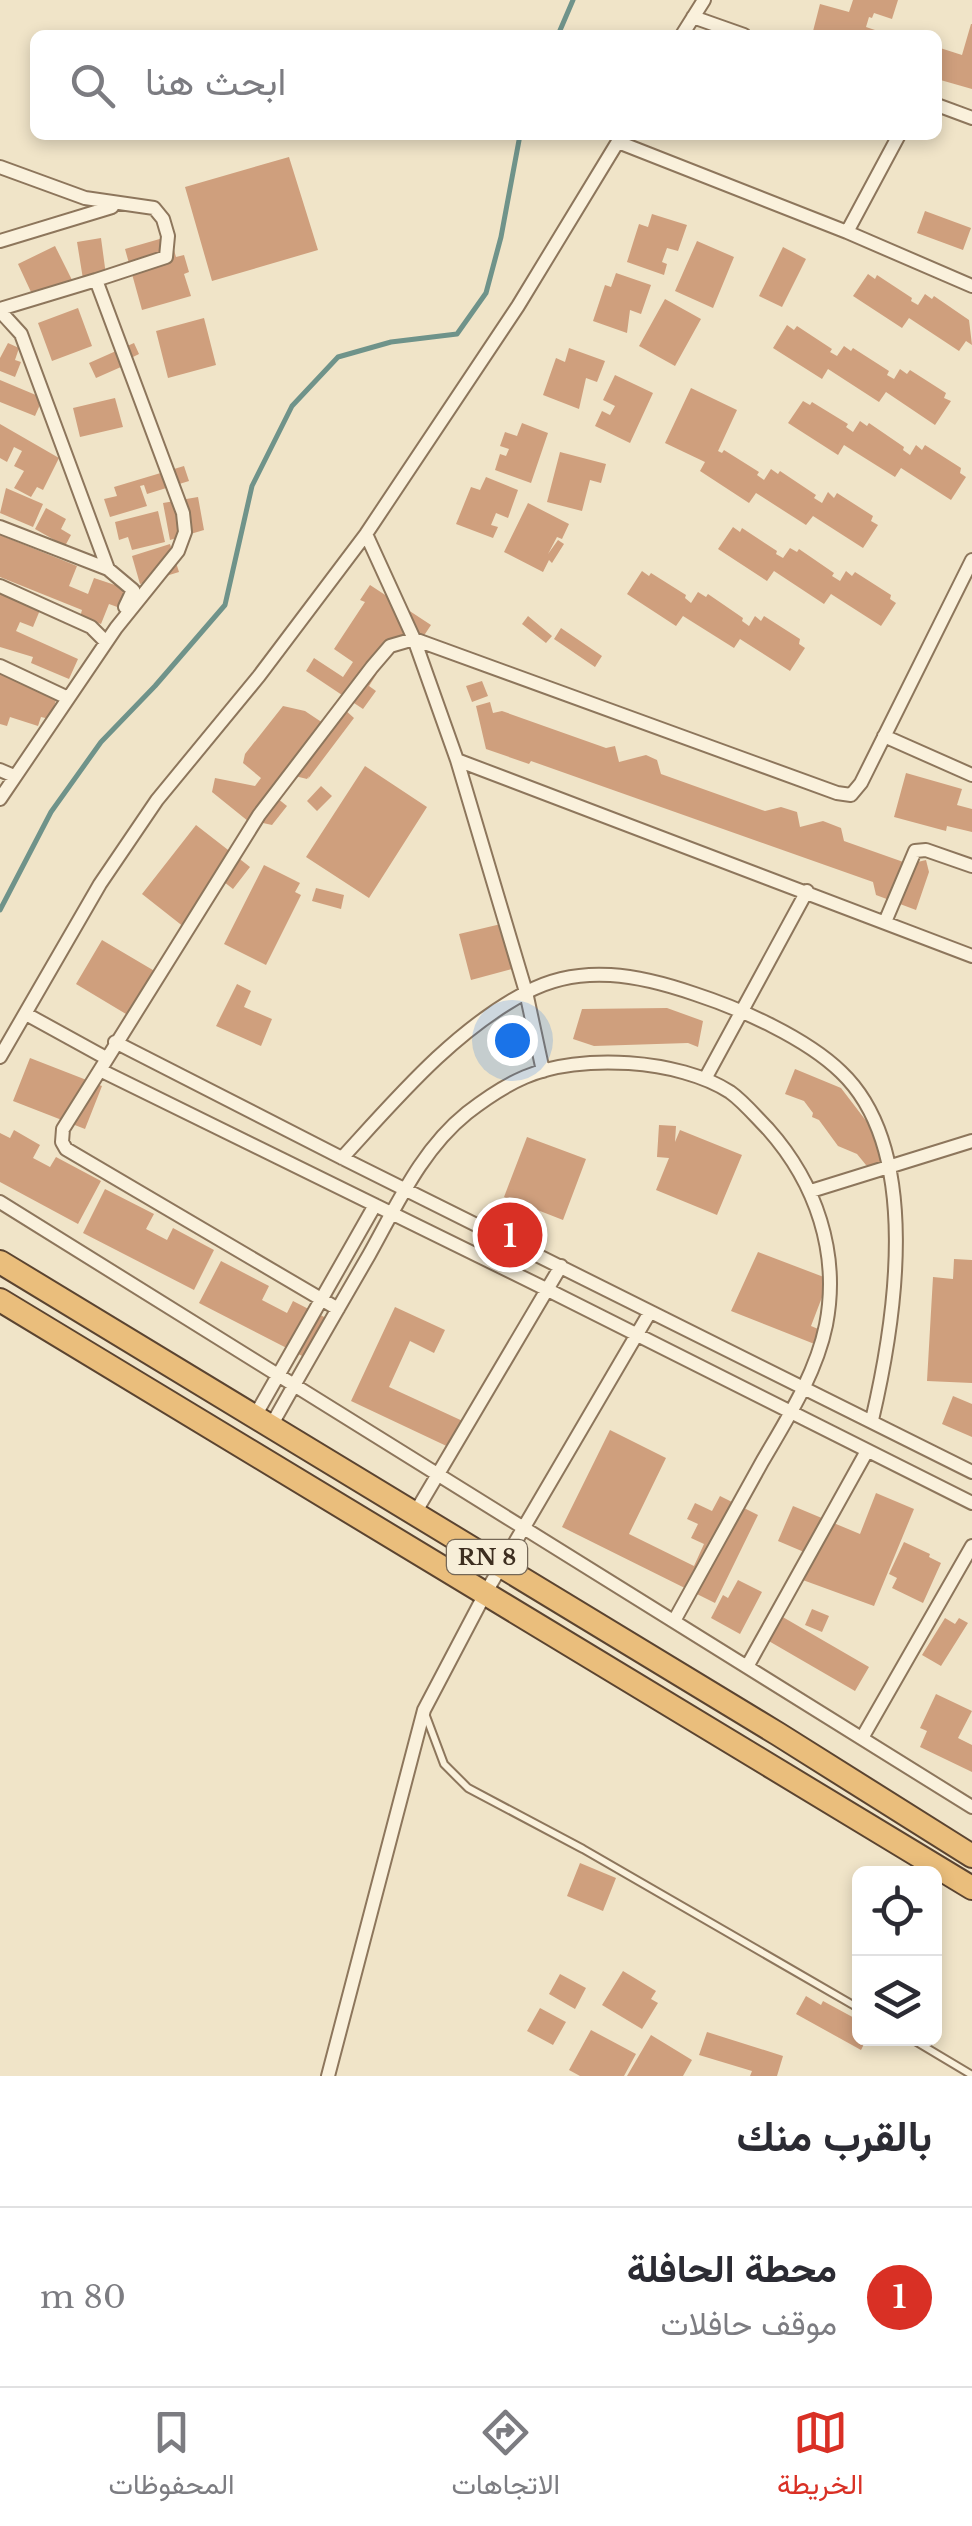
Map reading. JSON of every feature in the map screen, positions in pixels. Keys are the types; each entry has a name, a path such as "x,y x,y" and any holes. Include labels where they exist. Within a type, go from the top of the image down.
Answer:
{"highway":[{"name":"RN 8","path":"0,1262 415,1512 972,1856"},
{"name":"RN 8","path":"0,1300 972,1888"}],"street":[{"path":"685,30 704,0"},
{"path":"693,17 730,30"},
{"path":"942,107 972,118"},
{"path":"0,1057 100,884 157,800 259,676 366,534 526,292 619,140"},
{"path":"622,140 972,286"},
{"path":"847,232 896,140"},
{"path":"0,167 85,198 144,204 164,219 169,248 166,257 0,310 20,334 108,569"},
{"path":"0,241 125,204"},
{"path":"0,799 116,628 178,551 186,526 96,280"},
{"path":"0,528 108,569 133,590 116,628"},
{"path":"366,534 414,638 456,760 526,992 543,1071"},
{"path":"338,1309 66,1149 62,1142 63,1129 115,1042 259,816 372,667 396,643 414,638 844,795 854,794 972,560"},
{"path":"0,586 92,627 106,642"},
{"path":"0,666 68,698"},
{"path":"884,736 972,775"},
{"path":"456,760 972,956"},
{"path":"0,770 14,776"},
{"path":"884,922 915,852 926,850 972,866"},
{"path":"705,1079 807,891"},
{"path":"342,1158 424,1071 472,1030 526,992 557,980 584,975 634,976 711,999 798,1040 842,1073 859,1093 890,1166 894,1293 886,1357 872,1420"},
{"path":"26,1014 103,1064 375,1205 972,1503"},
{"path":"115,1042 972,1472"},
{"path":"263,1422 295,1384 419,1166 464,1116 500,1090 543,1071 641,1064 672,1067 705,1079 732,1094 756,1116 780,1143 811,1190 820,1214 829,1290 826,1325 803,1388 674,1621"},
{"path":"811,1190 972,1141"},
{"path":"0,1202 972,1807"},
{"path":"263,1422 278,1372 375,1205"},
{"path":"415,1512 561,1266"},
{"path":"328,2076 424,1710 486,1592 650,1312"},
{"path":"748,1665 867,1452"},
{"path":"862,1738 972,1546"}],"lane":[{"path":"424,1710 444,1764 468,1788 584,1849 852,2004"},
{"path":"923,2046 972,2076"}],"building":[{"path":"853,0 898,0 892,19 874,13 869,17 866,27 875,30 813,30 820,4 849,12"},
{"path":"972,24 972,89 942,80 942,49 962,55"},
{"path":"289,157 318,250 212,281 185,187"},
{"path":"925,211 971,228 963,250 917,233"},
{"path":"652,214 687,225 678,251 667,248 662,262 667,264 664,275 627,262 639,224 648,227"},
{"path":"170,236 176,257 184,255 189,272 184,274 191,296 142,310 125,249"},
{"path":"101,238 106,275 83,279 77,242"},
{"path":"697,241 734,257 713,308 675,291"},
{"path":"55,246 72,280 56,288 59,294 37,305 18,264"},
{"path":"783,247 806,259 782,307 759,296"},
{"path":"616,273 651,285 641,314 630,310 627,333 593,321 605,285 611,287"},
{"path":"868,274 875,279 877,275 918,305 925,294 932,299 934,296 969,320 972,345 966,341 959,351 909,318 902,328 853,296"},
{"path":"665,299 701,319 675,366 639,346"},
{"path":"78,308 92,346 52,361 38,323"},
{"path":"204,318 216,365 168,378 156,331"},
{"path":"787,325 794,330 797,326 837,356 844,346 851,351 853,348 889,371 887,375 894,379 900,369 907,374 910,370 946,393 944,398 951,401 935,425 886,392 879,402 828,369 822,379 773,348"},
{"path":"8,343 19,348 15,360 21,362 15,377 0,371 0,358"},
{"path":"134,343 139,354 129,359 130,363 96,378 89,363"},
{"path":"569,348 605,361 597,382 586,378 579,409 543,395 556,358 565,362"},
{"path":"615,375 653,393 630,443 595,426 602,411 610,415 615,406 603,400"},
{"path":"0,380 43,398 35,416 0,402"},
{"path":"691,388 737,410 718,451 724,450 759,472 757,475 764,480 771,469 778,474 780,471 822,503 828,492 834,498 837,493 873,516 871,521 878,525 863,548 813,516 806,525 756,493 749,503 700,471 705,462 665,443"},
{"path":"115,398 123,427 80,437 73,408"},
{"path":"803,401 810,405 812,402 848,424 846,427 853,432 860,421 867,426 869,423 910,455 916,445 922,450 925,445 961,468 960,473 966,477 951,500 901,468 895,477 844,445 838,455 788,423"},
{"path":"522,423 548,433 531,483 495,470 500,454 506,456 509,449 500,446 505,432 517,436"},
{"path":"0,424 59,458 43,490 37,487 31,497 14,488 24,471 14,466 22,451 14,447 7,462 0,458"},
{"path":"560,452 606,464 601,483 590,480 582,511 547,502"},
{"path":"184,466 189,481 147,494 144,485 140,486 147,506 110,517 104,499 117,496 114,487"},
{"path":"486,477 518,490 508,518 496,513 491,525 498,527 493,538 456,524 471,487 480,490"},
{"path":"6,488 43,504 33,527 0,513"},
{"path":"198,497 204,530 170,540 163,503"},
{"path":"528,503 569,524 548,554 558,540 564,544 543,572 504,552"},
{"path":"46,508 66,519 61,529 71,535 65,546 35,529"},
{"path":"158,511 165,542 132,550 128,537 119,540 115,522"},
{"path":"733,527 740,532 742,528 783,558 790,548 797,552 799,549 840,581 846,571 852,576 855,572 891,595 896,603 881,626 831,594 824,604 774,571 767,581 718,549"},
{"path":"0,535 77,566 69,586 88,594 94,578 127,589 120,608 109,604 101,624 80,617 82,610 0,577"},
{"path":"170,544 179,572 140,584 132,556"},
{"path":"642,571 686,595 691,603 698,592 706,597 708,594 749,626 755,616 761,621 764,616 800,639 799,644 805,648 790,671 740,639 734,648 683,616 676,626 627,594"},
{"path":"370,585 431,625 417,646 401,636 369,686 376,691 363,709 306,671 314,658 343,677 353,662 334,649 365,602 360,600"},
{"path":"0,594 40,610 33,627 20,622 16,631 78,659 69,679 31,663 33,657 0,647"},
{"path":"528,616 552,636 546,643 522,624"},
{"path":"561,628 602,656 595,667 554,639"},
{"path":"0,666 59,691 50,719 41,717 38,726 10,717 7,726 0,724"},
{"path":"482,681 488,696 472,702 466,686"},
{"path":"490,702 493,713 502,711 606,748 615,746 619,762 646,755 657,760 661,774 765,811 781,807 797,812 800,827 823,821 841,828 844,841 909,864 926,860 929,872 916,910 876,895 873,882 531,761 529,764 486,749 476,706"},
{"path":"283,706 305,711 323,723 344,709 354,718 308,779 309,776 295,776 277,798 287,806 272,825 263,823 258,829 212,792 215,778 255,786 261,778 243,763 245,754"},
{"path":"365,766 427,807 369,898 306,857"},
{"path":"906,773 962,789 957,805 972,809 972,832 947,826 946,831 894,817"},
{"path":"321,786 332,796 317,811 307,801"},
{"path":"196,825 250,867 233,889 219,878 189,931 142,894"},
{"path":"264,865 300,883 295,892 301,895 266,965 224,944"},
{"path":"316,888 344,895 341,909 312,901"},
{"path":"501,924 512,969 471,980 459,934"},
{"path":"102,940 163,976 136,1020 76,984"},
{"path":"237,984 251,991 244,1007 272,1019 261,1046 216,1026"},
{"path":"667,1008 703,1021 698,1047 688,1043 594,1046 573,1039 582,1009"},
{"path":"30,1058 102,1086 85,1129 13,1101"},
{"path":"795,1069 841,1088 867,1122 885,1160 874,1168 866,1165 857,1154 838,1146 819,1120 812,1117 804,1101 785,1094"},
{"path":"659,1125 676,1126 675,1142 680,1130 742,1155 717,1215 656,1190 669,1158 657,1157"},
{"path":"14,1130 40,1145 33,1158 50,1167 56,1157 101,1181 78,1224 0,1182 0,1133 10,1138"},
{"path":"527,1137 586,1159 563,1220 504,1197"},
{"path":"105,1189 154,1214 146,1229 167,1240 173,1228 214,1250 194,1290 83,1233"},
{"path":"758,1252 829,1279 811,1326 823,1331 817,1345 731,1311"},
{"path":"954,1259 972,1260 972,1383 927,1381 933,1277 953,1279"},
{"path":"221,1261 269,1286 262,1300 287,1313 293,1301 330,1320 310,1360 199,1303"},
{"path":"395,1307 445,1330 434,1353 410,1341 389,1387 467,1423 455,1450 351,1401"},
{"path":"953,1396 972,1404 972,1437 942,1424"},
{"path":"610,1430 666,1458 629,1534 694,1566 704,1544 691,1538 698,1524 687,1519 695,1503 712,1511 720,1496 758,1515 715,1603 562,1527"},
{"path":"876,1493 914,1509 874,1606 800,1579 799,1563 804,1552 778,1541 793,1506 860,1534"},
{"path":"904,1542 941,1563 923,1603 892,1588 897,1578 889,1574"},
{"path":"738,1580 762,1592 740,1634 711,1618 723,1595 728,1598"},
{"path":"812,1609 829,1616 822,1632 805,1625"},
{"path":"781,1616 869,1667 855,1691 767,1640"},
{"path":"945,1618 955,1624 959,1618 968,1623 941,1666 922,1655"},
{"path":"936,1694 972,1711 958,1738 972,1745 972,1772 920,1747 927,1731 920,1728"},
{"path":"580,1863 616,1878 603,1911 567,1896"},
{"path":"623,1971 656,1991 651,1999 658,2003 642,2029 602,2005"},
{"path":"560,1974 586,1988 575,2009 549,1994"},
{"path":"806,1996 852,2017 852,2045 796,2014"},
{"path":"540,2008 566,2022 553,2045 527,2031"},
{"path":"591,2030 636,2054 624,2076 580,2076 569,2070"},
{"path":"707,2032 783,2056 777,2076 750,2076 752,2071 699,2055"},
{"path":"651,2035 692,2060 683,2076 627,2076"}],"waterway":[{"path":"560,30 573,0"},
{"path":"0,910 51,812 101,742 225,605 252,486 292,406 338,357 391,342 457,334 486,293 519,140"}],"place":[{"name":"محطة الحافلة","path":"510,1235"}]}
